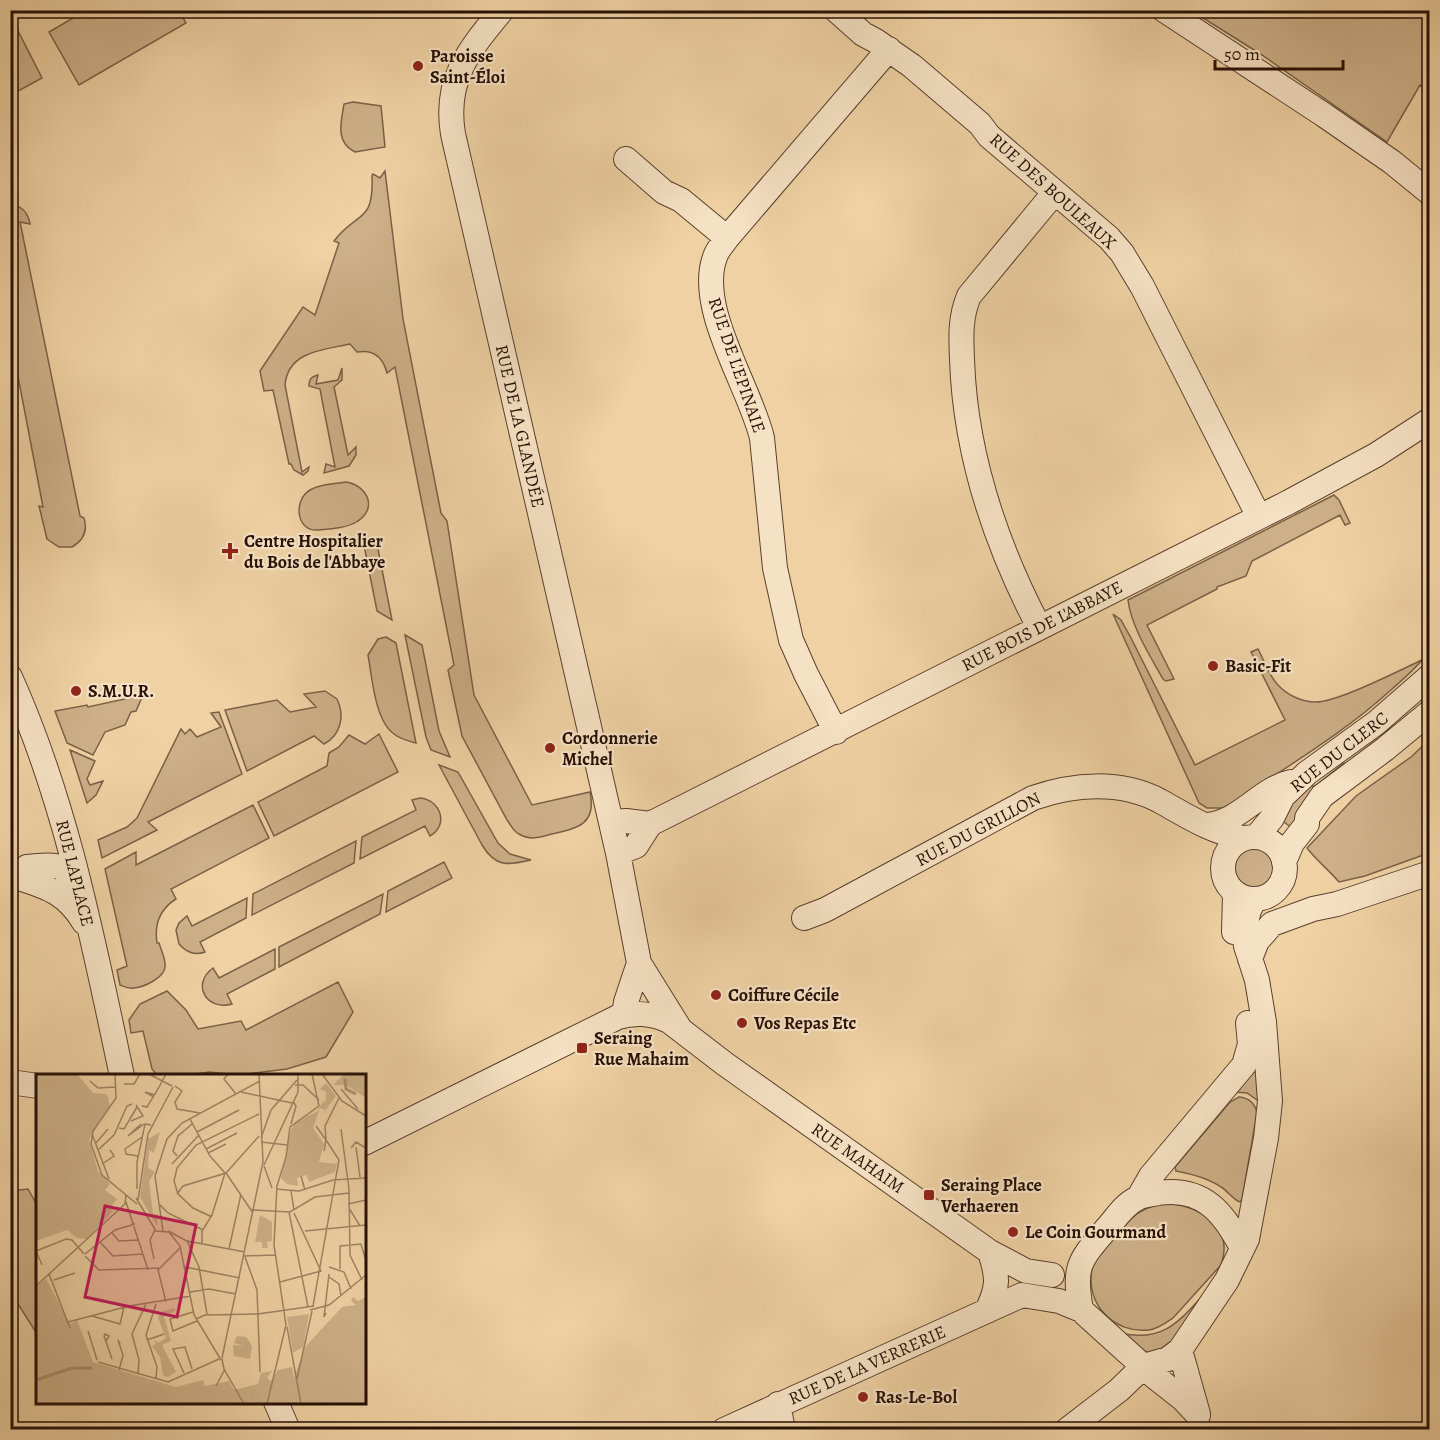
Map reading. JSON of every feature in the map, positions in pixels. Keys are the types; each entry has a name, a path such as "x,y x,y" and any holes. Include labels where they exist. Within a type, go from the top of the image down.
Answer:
{"street":[{"name":"RUE DE LA GLANDÉE","path":"502,10 468,53 459,70 453,91 451,121 618,853"},
{"name":"RUE DES BOULEAUX","path":"836,10 863,34 889,49 980,124 989,136 1109,238 1132,268 1258,517"},
{"path":"1164,10 1262,73 1371,148 1430,194"},
{"name":"RUE DE L'EPINAIE","path":"836,732 797,658 791,640 775,568 769,526 765,452 758,420 728,349 711,294 710,279 716,254 727,238 889,49"},
{"path":"626,159 664,192 681,200 727,238"},
{"path":"1040,627 1009,564 985,495 978,467 963,375 961,325 969,296 1055,192"},
{"name":"RUE BOIS DE L'ABBAYE","path":"618,853 636,846 650,824 1258,517 1376,455 1430,420"},
{"name":"RUE DU CLERC","path":"1251,837 1272,818 1283,796 1307,773 1376,723 1430,676"},
{"name":"RUE LAPLACE","path":"10,677 34,735 59,807 122,1074"},
{"name":"RUE DU CLERC","path":"1284,868 1292,843 1307,824 1307,819 1322,796 1430,712"},
{"path":"1200,822 1224,822 1277,787 1288,782 1299,781"},
{"name":"RUE DU GRILLON","path":"804,918 825,910 1009,811 1048,793 1064,789 1098,786 1128,789 1158,800 1225,835 1251,837"},
{"path":"20,873 44,856 50,848 57,828 59,807"},
{"path":"611,823 626,821 650,824"},
{"name":"RUE DU GRILLON","path":"1200,822 1223,861"},
{"path":"1313,909 1253,896 1224,879 1223,861 1231,846 1251,837 1276,845 1284,868 1296,891 1303,897 1321,903 1337,904"},
{"name":"RUE MAHAIM","path":"618,853 639,963 680,1029"},
{"path":"20,873 53,866 76,874"},
{"path":"1067,1430 1119,1390 1144,1366 1168,1359 1180,1350 1227,1280 1251,1225 1270,1114 1253,1007 1233,925 1253,896 1277,889 1284,868"},
{"path":"20,873 66,899 90,933"},
{"path":"1250,959 1257,941 1272,924 1430,873"},
{"path":"1139,1197 1151,1176 1244,1065 1250,1044 1253,1007 1245,921 1253,896"},
{"name":"RUE MAHAIM","path":"624,1015 639,963"},
{"name":"RUE MAHAIM","path":"366,1142 600,1025 624,1015 658,1016 680,1029 725,1064 990,1251 1013,1266 1034,1274 1052,1275"},
{"path":"10,1082 36,1086"},
{"path":"1081,1310 1077,1284 1079,1265 1088,1250 1129,1203 1139,1197 1174,1192 1203,1200 1223,1215 1242,1248"},
{"path":"990,1251 1004,1300"},
{"name":"RUE DE LA VERRERIE","path":"724,1430 1004,1300 1052,1275 1079,1265"},
{"path":"1004,1300 1020,1277 1013,1266"},
{"path":"1004,1300 1059,1301 1081,1310 1183,1399 1202,1422"},
{"path":"1180,1350 1202,1422"},
{"path":"277,1404 288,1430"},
{"path":"778,1404 783,1430"}],"shaded area":[{"path":"85,11 179,11 186,23 79,85 49,32"},
{"path":"1192,11 1429,11 1429,89 1420,85 1387,142 1262,55"},
{"path":"10,15 42,78 11,95 10,95"},
{"path":"353,102 381,106 385,147 355,152 344,143 341,131 344,104"},
{"path":"385,171 403,319 441,513 447,521 474,695 532,805 590,792 591,811 583,823 577,827 536,838 527,837 514,830 462,736 448,670 454,665 395,367 387,373 377,355 363,351 357,352 350,344 308,354 293,365 285,385 302,472 309,467 303,475 289,464 273,390 264,391 260,371 303,307 315,315 339,243 334,241 367,210 372,191 372,176 373,174 380,178"},
{"path":"10,204 24,210 30,224 20,222 80,516 84,518 86,527 80,541 72,547 59,547 47,539 39,506 43,507 11,340"},
{"path":"342,368 342,380 334,387 348,455 356,447 356,455 349,466 324,473 326,464 335,467 320,389 309,386 309,382 318,375 316,384 338,380"},
{"path":"346,482 364,492 369,504 364,516 354,523 339,528 318,530 305,526 301,521 299,508 305,495 318,486"},
{"path":"1334,495 1339,500 1350,523 1345,525 1340,515 1252,561 1246,576 1217,587 1147,625 1174,679 1166,681 1163,679 1137,630 1128,600"},
{"path":"362,535 377,544 392,620 377,611"},
{"path":"1113,614 1121,620 1131,638 1195,765 1285,720 1251,652 1258,649 1272,677 1286,692 1310,702 1325,701 1352,692 1422,660 1373,706 1311,751 1226,808 1207,808 1199,803"},
{"path":"405,635 422,645 439,731 450,757 431,750 426,737"},
{"path":"386,637 396,643 416,743 394,734 382,719 378,709 368,655 378,639"},
{"path":"325,691 337,699 341,712 340,724 334,736 324,744 314,736 247,771 225,710 277,700 290,712 316,707 304,694"},
{"path":"143,695 136,711 131,712 125,725 105,732 93,755 67,743 55,711 87,705 88,707"},
{"path":"219,712 242,774 148,822 157,830 102,858 98,840 127,827 137,818 181,729 185,734 190,729 197,737 221,727 211,713"},
{"path":"379,734 398,772 274,836 258,802 327,766 329,753 339,747 349,735 365,744"},
{"path":"1429,740 1429,853 1365,876 1339,882 1307,848 1356,796 1411,757"},
{"path":"70,750 95,761 87,779 90,785 103,781 96,795 87,803"},
{"path":"1344,763 1346,766 1294,829 1278,818 1311,784 1314,787"},
{"path":"439,765 458,772 498,843 510,854 531,860 509,864 492,858 482,845"},
{"path":"420,798 433,803 440,814 441,820 436,831 430,836 425,826 360,859 362,837 416,810 412,800"},
{"path":"253,805 269,838 171,889 176,899 162,912 156,930 157,943 159,943 165,961 164,971 143,986 130,988 120,985 117,970 127,966 105,869 136,852 136,865"},
{"path":"356,841 354,863 252,915 253,894"},
{"path":"1253,843 1270,850 1277,867 1270,884 1253,891 1236,884 1229,867 1236,850"},
{"path":"444,862 452,878 386,912 388,891"},
{"path":"383,894 380,914 279,967 279,947"},
{"path":"247,898 246,918 200,942 205,952 197,954 190,952 179,944 176,930 179,923 187,916 192,926"},
{"path":"275,949 275,969 227,994 232,1004 215,1004 204,995 203,981 206,974 213,968 219,978"},
{"path":"338,982 353,1012 326,1057 287,1069 247,1074 209,1072 156,1074 152,1069 143,1031 131,1033 129,1020 140,1004 167,991 186,1010 198,1029 241,1021 246,1030"},
{"path":"1253,984 1260,1102 1247,1093 1235,1092 1246,1072"},
{"path":"1239,1097 1251,1102 1257,1113 1240,1202 1216,1184 1176,1171 1175,1167 1230,1102"},
{"path":"28,1189 36,1203 36,1332 11,1293 11,1191"},
{"path":"1164,1203 1189,1208 1210,1220 1223,1239 1224,1251 1221,1265 1165,1324 1149,1330 1124,1327 1114,1322 1098,1305 1091,1282 1092,1269 1102,1251 1132,1218 1148,1208"},
{"path":"1208,1290 1176,1344 1149,1353 1120,1333 1149,1335 1160,1332 1180,1319"}],"place":[{"name":"Paroisse Saint-Éloi","path":"418,66"},
{"name":"Centre Hospitalier du Bois de l'Abbaye","path":"230,551"},
{"name":"Basic-Fit","path":"1213,666"},
{"name":"S.M.U.R.","path":"76,691"},
{"name":"Cordonnerie Michel","path":"550,748"},
{"name":"Coiffure Cécile","path":"716,995"},
{"name":"Vos Repas Etc","path":"742,1023"},
{"name":"Seraing Rue Mahaim","path":"582,1048"},
{"name":"Seraing Place Verhaeren","path":"929,1195"},
{"name":"Le Coin Gourmand","path":"1013,1232"},
{"name":"Ras-Le-Bol","path":"863,1397"}]}
